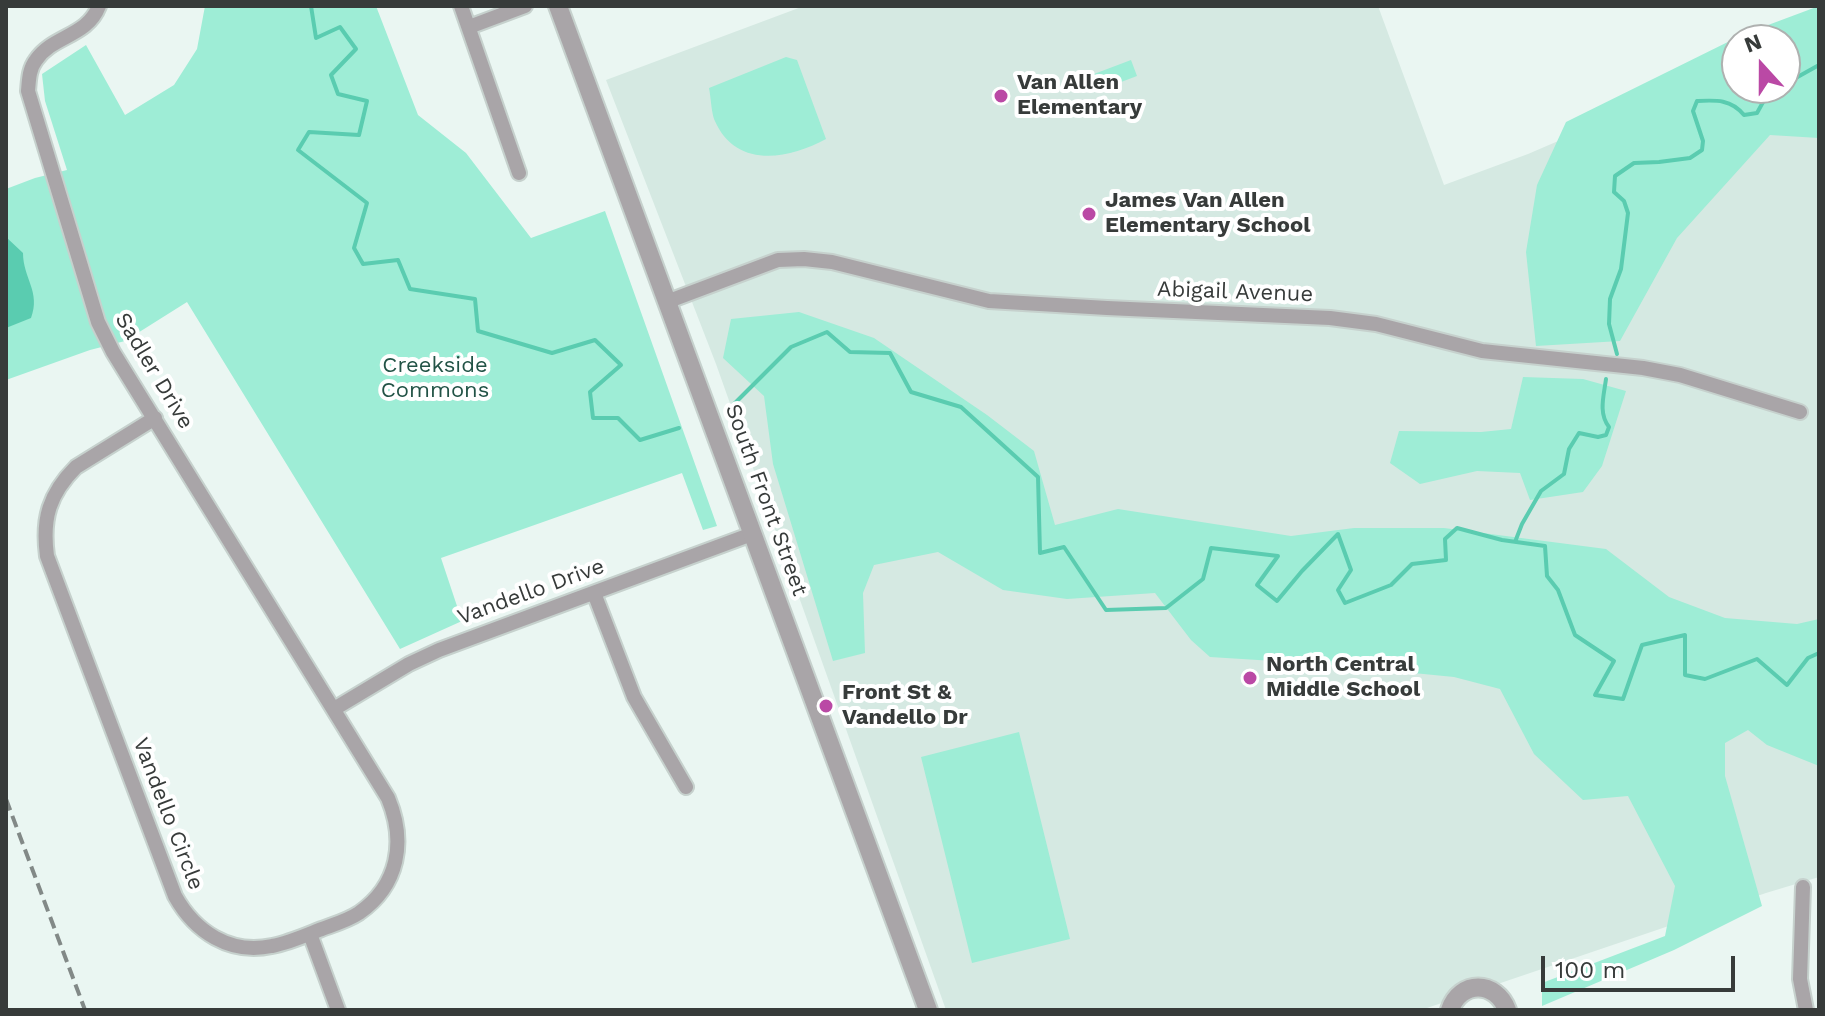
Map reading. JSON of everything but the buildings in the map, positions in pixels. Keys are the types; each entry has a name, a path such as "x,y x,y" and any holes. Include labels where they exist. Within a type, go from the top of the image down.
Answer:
{"street":[{"name":"Sadler Drive","path":"99,6 87,25 44,51 35,61 28,91 98,322 113,352 334,709"},
{"path":"461,6 519,173"},
{"path":"469,27 525,6"},
{"name":"South Front Street","path":"558,6 928,1010"},
{"name":"Abigail Avenue","path":"669,301 778,260 804,259 832,262 989,301 1360,321 1482,351 1643,368 1680,375 1800,412"},
{"name":"Vandello Circle","path":"155,418 76,467 49,506 45,539 47,556 175,896 182,910 205,933 238,946 271,947 349,919 373,902 390,877 398,846 395,814 334,709"},
{"name":"Vandello Drive","path":"334,709 409,664 439,650 752,534"},
{"path":"594,593 634,697 686,787"},
{"path":"1803,887 1800,979 1806,1010"},
{"path":"310,934 338,1010"},
{"path":"1449,1009 1461,993 1479,987 1500,996 1507,1010"}],"shaded area":[{"path":"804,6 1378,6 1444,185 1528,154 1721,71 1721,104 1801,104 1801,60 1819,29 1819,877 1421,1010 946,1010 716,364 606,80"},
{"path":"6,237 23,253 34,309 31,318 6,328"}],"green space":[{"name":"Creekside Commons","path":"205,6 376,6 418,115 466,153 531,238 605,211 717,526 703,530 682,473 441,558 462,621 400,649 187,302 125,341 6,380 6,189 67,170 45,101 42,74 86,45 125,115 174,85 197,49"},
{"path":"1819,6 1819,138 1770,135 1677,238 1620,341 1536,346 1526,252 1537,185 1566,122 1721,45 1721,104 1801,104 1801,24 1771,24"},
{"path":"786,57 797,60 826,139 779,155 748,153 723,135 714,119 709,88"},
{"path":"1131,60 1137,76 1100,90 1094,74"},
{"path":"799,312 874,338 1034,451 1055,525 1118,509 1291,536 1354,528 1444,528 1606,549 1669,597 1725,618 1797,624 1819,619 1819,766 1767,745 1748,730 1725,743 1725,776 1762,906 1674,950 1542,1006 1542,983 1665,936 1675,886 1628,796 1583,800 1534,754 1500,689 1454,677 1210,657 1191,640 1155,593 1067,599 1003,590 938,552 874,565 863,593 865,653 833,661 773,464 764,396 723,358 731,319"},
{"path":"1523,377 1583,379 1626,391 1602,466 1583,492 1530,500 1520,473 1477,471 1420,484 1390,463 1399,431 1481,432 1511,429"},
{"path":"1019,732 1070,939 972,963 921,757"}],"waterway":[{"path":"311,6 316,38 340,27 356,49 331,75 338,94 367,101 359,135 309,132 298,150 367,203 354,248 363,264 398,260 410,289 475,299 478,331 552,353 595,340 621,365 590,392 593,418 618,418 640,440 679,428"},
{"path":"1801,75 1819,65"},
{"path":"1617,354 1609,324 1610,299 1621,269 1628,213 1624,201 1614,192 1615,176 1634,163 1690,158 1702,150 1703,141 1693,111 1697,101 1721,102"},
{"path":"1730,104 1744,115 1757,113 1762,104"},
{"path":"727,411 791,347 827,332 850,352 890,353 911,392 961,407 1038,477 1040,553 1064,547 1106,610 1166,608 1203,579 1211,548 1278,556 1257,585 1277,601 1338,534 1351,570 1338,590 1345,603 1391,585 1412,564 1446,560 1445,539 1457,528 1502,540 1545,546 1547,576 1558,590 1575,635 1614,661 1595,695 1623,699 1642,645 1685,635 1685,675 1705,679 1757,659 1787,685 1808,658 1819,653"},
{"path":"1515,542 1541,491 1564,474 1569,449 1579,433 1598,437 1606,435 1609,427 1603,404 1606,379"}],"railway":[{"path":"6,799 85,1010"}],"place":[{"name":"Van Allen Elementary","path":"1001,96"},
{"name":"James Van Allen Elementary School","path":"1089,214"},
{"name":"North Central Middle School","path":"1250,678"},
{"name":"Front St & Vandello Dr","path":"826,706"}]}
